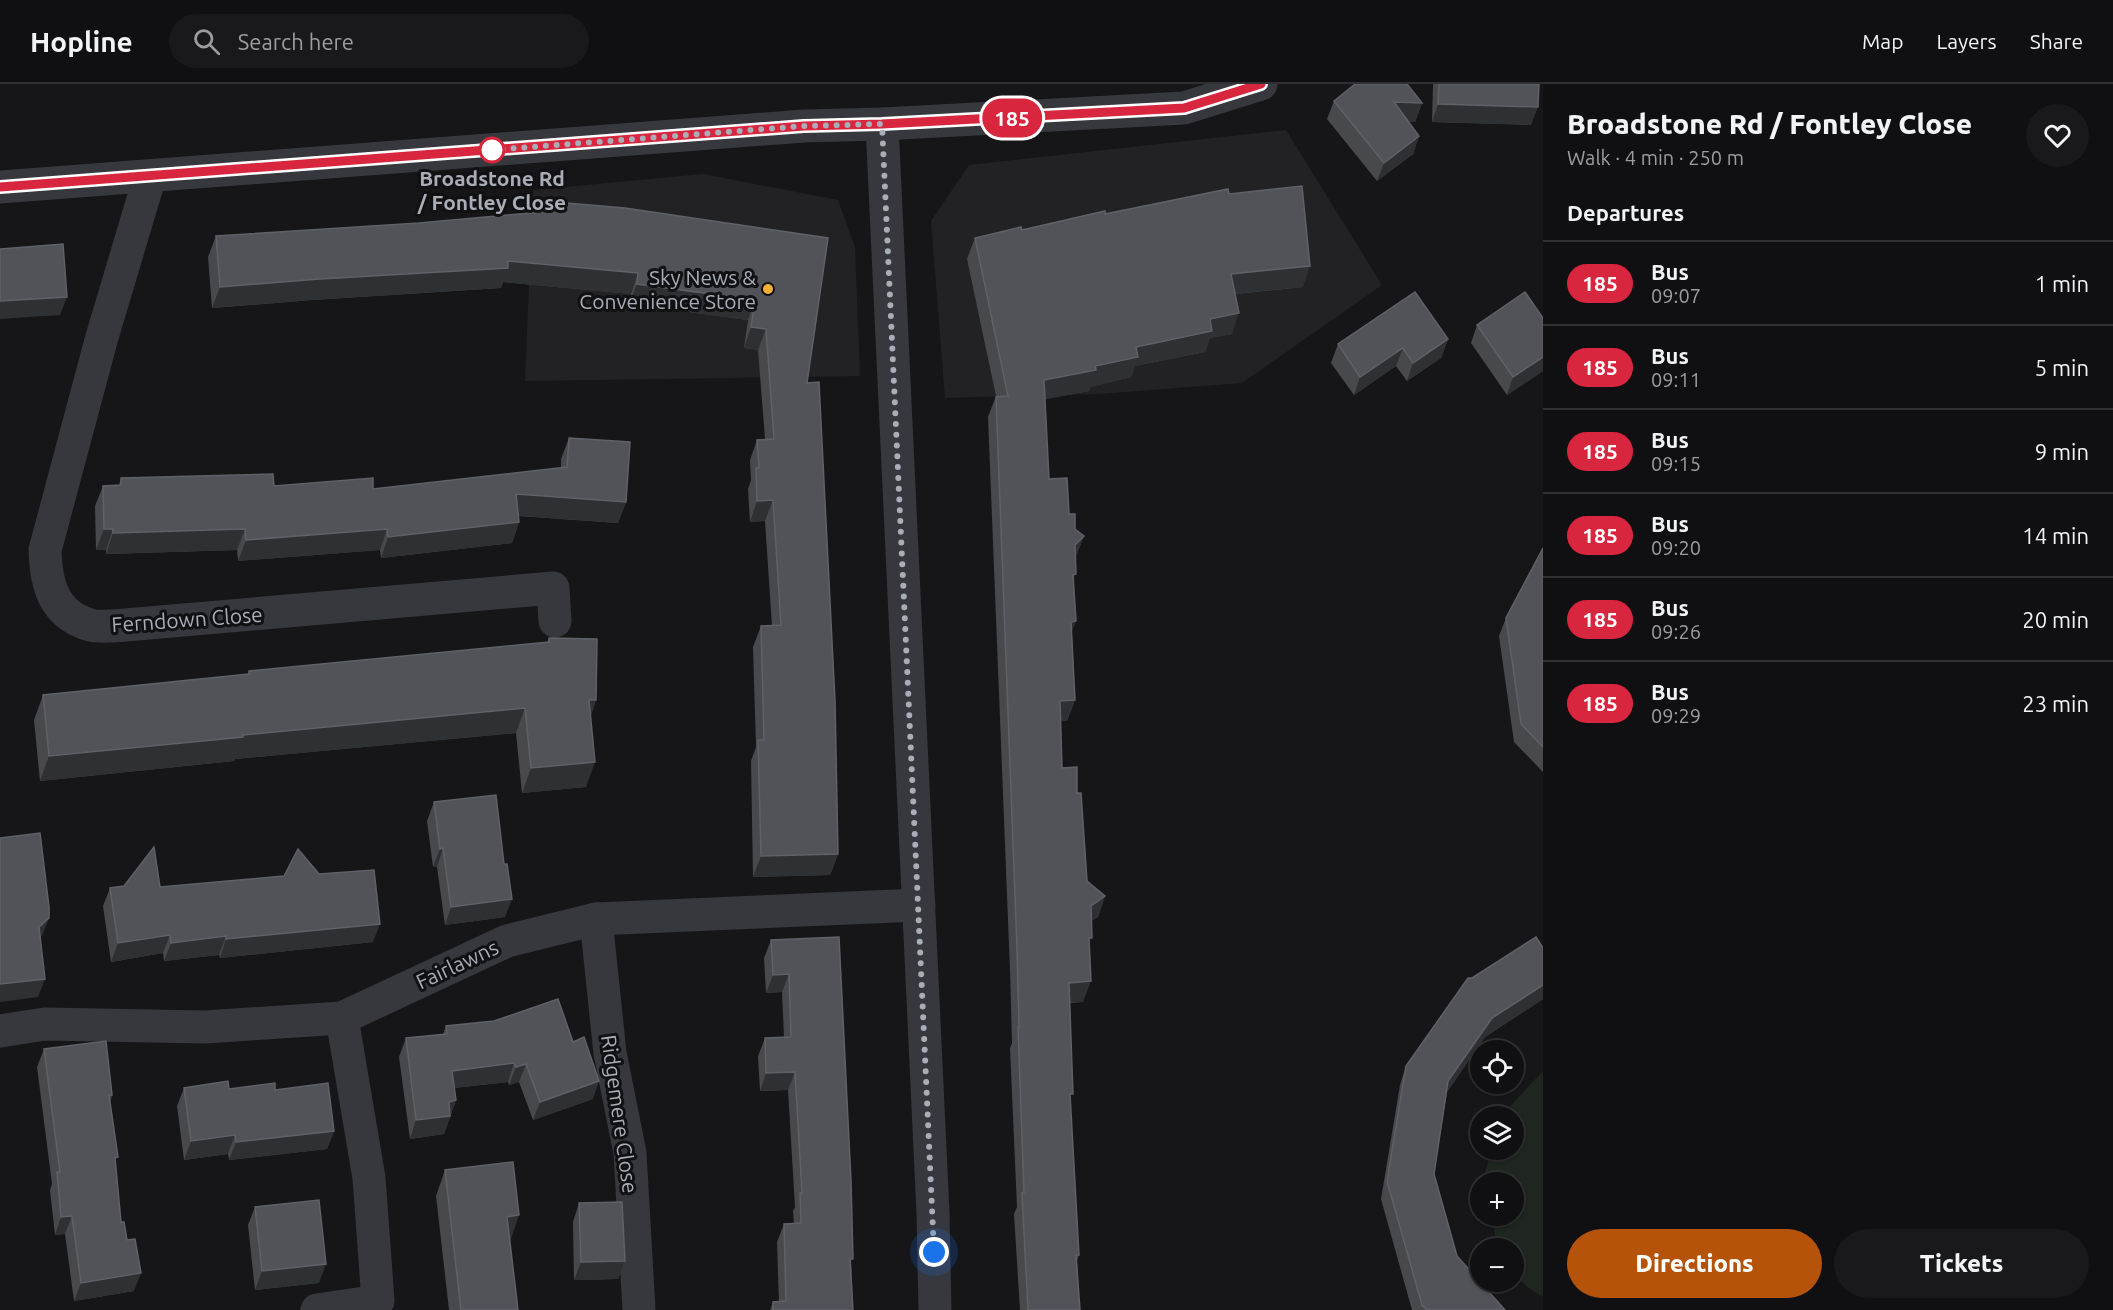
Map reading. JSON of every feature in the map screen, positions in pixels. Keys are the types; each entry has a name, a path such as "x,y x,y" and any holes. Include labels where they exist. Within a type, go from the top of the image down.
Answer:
{"street":[{"path":"0,187 804,126 1184,108 1261,84"},
{"path":"882,124 933,1201 935,1310"},
{"name":"Ferndown Close","path":"150,176 102,337 45,550 46,576 53,596 65,610 91,626 114,626 553,588 555,621"},
{"name":"Fairlawns","path":"0,1031 45,1024 205,1027 342,1018 507,940 596,919 919,905"},
{"name":"Ridgemere Close","path":"596,919 610,1053 630,1153 639,1310"},
{"path":"317,1310 379,1305 369,1179 342,1018"}],"shaded area":[{"path":"1286,130 1382,285 1242,383 1099,394 945,398 931,221 969,165"},
{"path":"703,174 838,200 855,247 860,376 525,381 533,190"},
{"path":"1543,1071 1543,1297 1524,1284 1524,1238 1496,1238 1494,1226 1524,1226 1524,1172 1485,1172 1489,1160 1524,1160 1524,1106 1510,1106 1524,1094"}],"building":[{"path":"1355,84 1407,84 1422,103 1394,102 1419,136 1384,163 1334,101"},
{"path":"1439,84 1539,84 1538,107 1438,104"},
{"path":"1302,186 1310,266 1231,274 1239,313 1210,319 1212,331 1136,347 1138,357 1095,366 1096,370 1044,380 1049,479 1067,478 1069,514 1075,514 1075,529 1084,536 1075,545 1076,574 1073,575 1076,621 1071,622 1075,700 1060,701 1062,768 1077,767 1077,793 1081,793 1087,881 1105,896 1091,906 1092,938 1089,938 1091,981 1069,983 1073,1094 1070,1094 1080,1310 1028,1310 1022,1193 1024,1193 1017,949 996,397 1008,396 975,238 1021,227 1022,230 1105,211 1105,214 1228,189 1229,194"},
{"path":"543,201 625,208 828,238 807,383 819,382 835,701 838,854 761,856 758,740 764,740 761,626 781,625 773,500 757,501 756,468 759,468 757,440 774,439 766,329 751,327 755,300 637,284 638,273 508,261 508,268 220,287 216,236 419,223 542,212"},
{"path":"63,244 67,297 0,301 0,249"},
{"path":"1415,292 1448,339 1413,363 1403,348 1360,377 1338,344"},
{"path":"1525,292 1543,318 1543,357 1513,377 1477,325"},
{"path":"569,438 630,442 626,502 516,494 519,522 388,537 387,529 246,540 245,529 113,533 113,529 104,529 103,486 121,485 121,478 273,474 274,486 373,478 373,489 567,467"},
{"path":"1543,548 1543,747 1521,724 1506,618"},
{"path":"549,638 597,639 596,700 589,700 595,762 531,768 525,708 49,756 43,695 249,674 249,671 549,642"},
{"path":"496,795 504,864 507,864 512,899 451,907 434,802"},
{"path":"40,833 49,907 49,918 39,927 45,979 0,984 0,838"},
{"path":"154,847 160,887 284,876 298,849 319,874 374,870 380,924 226,939 226,936 171,943 170,935 118,943 110,888 124,886"},
{"path":"839,937 851,1181 853,1259 850,1259 853,1310 773,1310 773,1302 786,1301 784,1224 801,1223 800,1193 802,1193 795,1072 766,1073 765,1038 791,1037 789,974 773,975 771,940"},
{"path":"1536,937 1543,948 1543,985 1492,1018 1477,1040 1470,1040 1470,1050 1448,1081 1434,1174 1457,1256 1470,1271 1470,1292 1489,1292 1505,1310 1427,1310 1422,1305 1387,1181 1406,1066 1468,978 1472,978"},
{"path":"558,999 573,1042 584,1037 599,1081 540,1102 526,1064 516,1067 514,1063 452,1071 456,1100 449,1102 450,1116 416,1120 406,1038 447,1034 446,1026 494,1021"},
{"path":"106,1041 112,1095 109,1095 118,1157 115,1158 121,1222 124,1222 127,1240 135,1239 141,1273 81,1283 72,1216 61,1217 57,1172 60,1172 44,1049"},
{"path":"228,1081 229,1089 275,1083 275,1090 328,1083 334,1131 236,1142 235,1135 191,1141 184,1088"},
{"path":"513,1162 519,1215 507,1217 518,1310 461,1310 445,1170"},
{"path":"319,1200 326,1264 262,1271 255,1207"},
{"path":"622,1202 625,1261 581,1262 579,1203"}],"bus line":[{"name":"185","path":"0,187 804,126 1184,108 1261,84"}],"place":[{"name":"Broadstone Rd / Fontley Close","path":"492,150"},
{"name":"Sky News & Convenience Store","path":"768,289"}],"route":[{"path":"492,150 804,126 882,124 934,1252"}]}
